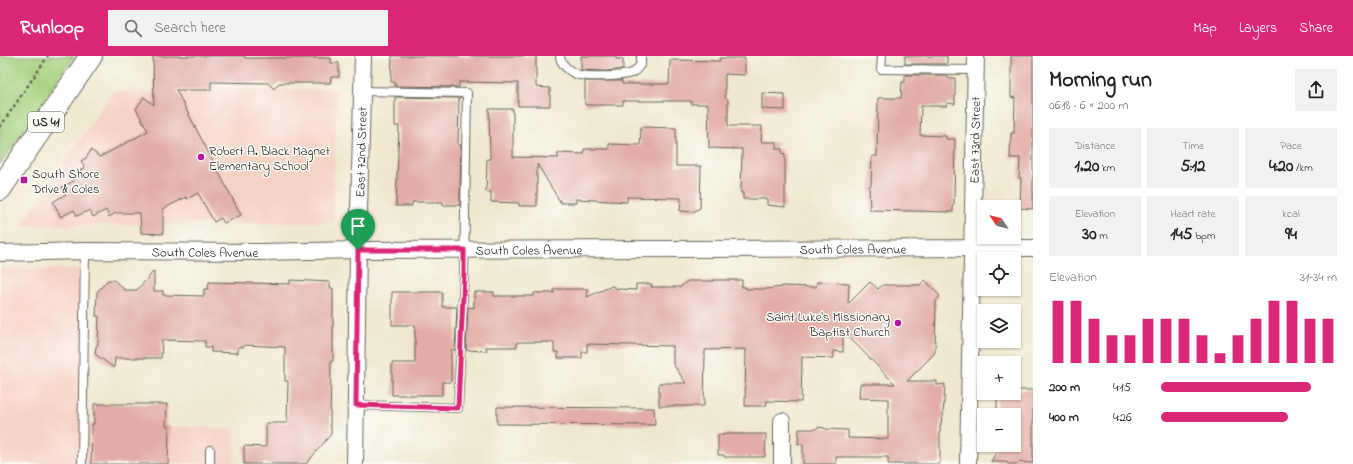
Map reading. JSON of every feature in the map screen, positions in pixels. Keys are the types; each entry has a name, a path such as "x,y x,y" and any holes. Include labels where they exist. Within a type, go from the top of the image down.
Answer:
{"main road":[{"name":"US 41","path":"0,189 91,56"}],"street":[{"name":"East 72nd Street","path":"355,464 363,56"},
{"name":"East 73rd Street","path":"968,464 976,63"},
{"name":"South Coles Avenue","path":"0,253 85,250 261,252 358,250 1033,248"},
{"path":"782,421 782,464"}],"lane":[{"path":"560,56 560,59 565,66 577,74 609,76 633,73 641,64 641,56"},
{"path":"882,56 882,68 976,63"},
{"path":"356,405 458,408 464,274 467,93 362,91"},
{"path":"82,464 85,250"},
{"path":"210,450 210,464"}],"path":[{"path":"0,127 48,56"}],"shaded area":[{"name":"Robert A. Black Magnet Elementary School","path":"337,89 333,222 21,226 112,92"},
{"path":"0,269 85,269 83,423 235,429 234,464 0,464"}],"green space":[{"path":"0,56 74,56 0,165"}],"building":[{"path":"153,56 331,58 331,63 339,63 339,77 331,77 330,83 279,83 274,89 268,83 211,82 211,90 176,90 241,215 224,223 221,218 214,222 198,193 187,199 186,197 163,209 163,234 141,233 140,213 116,213 109,217 106,210 93,217 90,210 77,216 74,210 61,217 53,202 66,194 62,187 74,181 71,175 85,168 81,161 86,158 91,150 100,157 148,131 136,109 144,97 154,105"},
{"path":"392,56 536,56 536,87 550,88 550,106 518,106 518,83 459,82 459,87 395,86 395,82 391,82"},
{"path":"581,56 616,56 616,59 623,59 623,69 605,71 581,70"},
{"path":"905,56 947,56 947,64 905,64"},
{"path":"1011,56 1033,56 1033,209 1021,208 1021,178 1019,178 1020,158 1010,158 1011,133 1014,133 1015,97 1011,98"},
{"path":"720,58 745,58 745,75 725,74 725,97 728,100 728,126 762,126 761,142 776,142 776,149 782,149 782,153 785,154 785,207 767,205 767,199 743,199 743,193 741,193 742,149 709,148 708,104 691,104 691,101 623,101 623,105 585,105 585,81 622,81 622,84 669,84 670,60 720,61"},
{"path":"905,75 946,75 948,78 955,78 955,104 947,103 947,106 921,106 920,135 946,136 946,139 955,139 953,212 870,210 869,186 871,185 872,156 877,156 878,98 901,98 902,82 905,82"},
{"path":"762,93 785,94 785,110 762,109"},
{"path":"395,97 459,98 458,145 461,145 460,205 443,205 443,202 412,202 412,206 396,206 399,126 395,126"},
{"path":"489,109 513,109 513,157 558,158 558,153 584,154 584,149 609,149 609,144 640,145 641,127 676,128 676,166 701,166 700,208 693,212 680,211 681,198 627,197 627,202 576,199 576,203 561,203 537,164 537,206 519,206 519,203 491,202 491,192 486,192 487,159 490,159"},
{"path":"154,271 154,291 163,291 163,295 204,296 204,289 208,289 209,282 290,284 290,280 330,282 330,288 333,288 331,434 306,464 244,464 244,446 266,447 266,423 287,423 288,381 285,381 285,347 244,345 244,347 238,347 238,353 211,352 211,347 205,347 205,341 162,340 161,358 115,358 114,368 95,354 98,344 99,316 96,316 97,292 108,280 114,280 125,290 137,290"},
{"path":"742,280 742,287 746,287 746,289 767,289 782,286 816,287 817,282 849,283 848,304 870,282 878,289 883,285 920,285 925,280 940,296 936,301 935,351 934,354 907,381 937,381 937,385 945,384 943,417 940,428 940,464 888,464 888,457 836,457 836,464 803,464 803,444 798,444 799,429 816,429 818,427 848,430 848,438 888,439 888,399 859,398 860,384 895,384 843,331 843,352 833,351 834,358 802,357 801,402 767,401 766,406 745,406 746,349 705,350 704,406 659,406 659,383 686,383 673,364 673,346 587,344 587,352 582,352 582,358 558,358 558,352 554,352 554,342 517,342 517,347 486,347 487,351 466,350 468,307 474,308 474,292 494,292 494,296 534,296 534,293 554,293 554,289 588,289 587,297 612,286 618,289 636,290 636,284 652,284 651,287 680,287 688,281"},
{"path":"392,292 442,292 442,307 457,307 455,350 451,350 451,382 442,382 442,395 392,395 392,363 415,363 415,325 392,325"},
{"path":"1021,390 1033,390 1033,463 1018,462 1016,464 1008,464 1007,462 991,462 996,452 1021,452 1021,408 997,408 997,400 1021,400"},
{"path":"94,404 167,404 166,426 169,426 168,464 91,464"},
{"path":"497,407 654,408 655,425 497,424"},
{"path":"766,434 765,457 724,457 724,455 718,455 718,435"}],"place":[{"name":"Robert A. Black Magnet Elementary School","path":"201,157"},
{"name":"South Shore Drive & Coles","path":"24,180"},
{"name":"Saint Luke's Missionary Baptist Church","path":"898,323"}],"route":[{"path":"358,250 464,250 458,408 356,405 358,250"}]}
